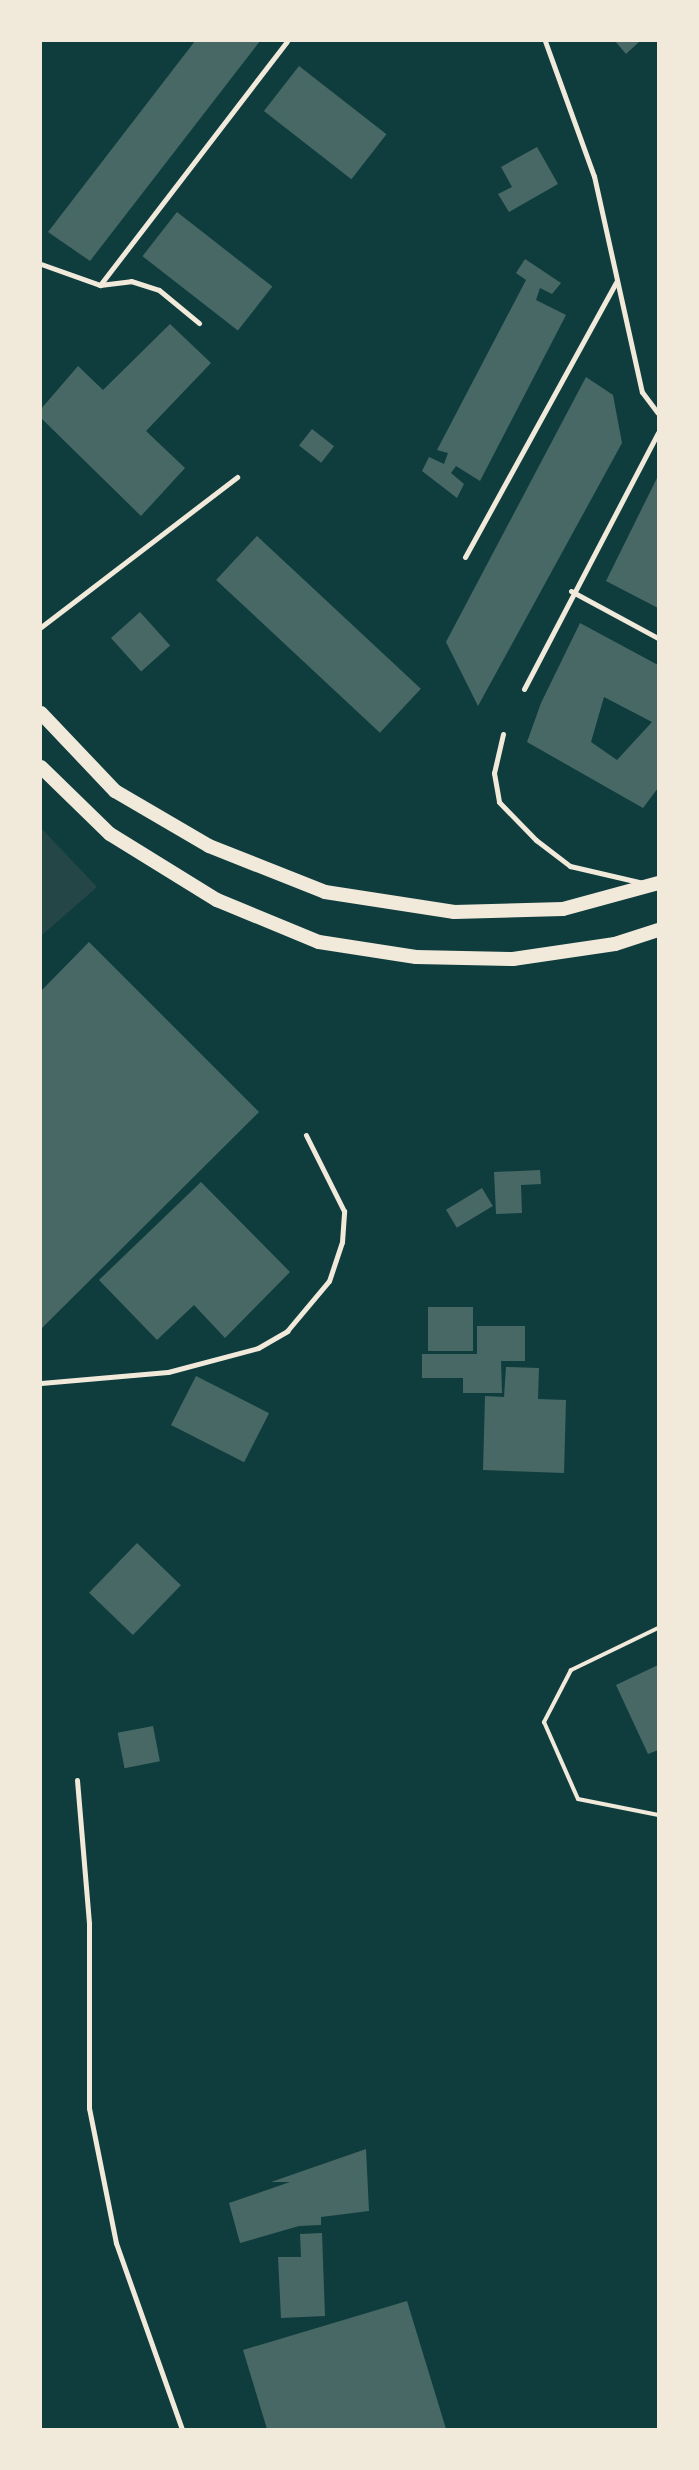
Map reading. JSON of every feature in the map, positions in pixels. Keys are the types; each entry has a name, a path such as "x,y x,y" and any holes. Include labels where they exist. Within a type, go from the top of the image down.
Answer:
{"highway":[{"path":"41,713 115,790 210,846 325,892 454,912 563,909 655,884"},
{"path":"41,767 110,834 217,900 319,942 416,956 513,959 615,944 658,930"}],"street":[{"path":"100,285 287,41"},
{"path":"544,41 594,176 642,392 658,414"},
{"path":"41,264 100,285 131,281 159,290 199,323"},
{"path":"465,557 617,281"},
{"path":"524,689 571,591 658,433"},
{"path":"41,627 238,477"},
{"path":"571,591 658,638"},
{"path":"503,734 494,773 499,802 536,840 570,866 655,884"},
{"path":"41,1383 168,1372 258,1348 287,1331 329,1281 342,1242 344,1211 306,1136"},
{"path":"77,1780 88,1923 89,2108 116,2243 182,2429"}],"lane":[{"path":"658,1628 571,1670 544,1722 578,1799 658,1814"}],"shaded area":[{"path":"41,828 97,887 41,936"}],"building":[{"path":"195,41 260,41 90,261 48,232"},
{"path":"615,41 640,41 626,54"},
{"path":"299,66 386,134 351,179 264,111"},
{"path":"537,147 558,184 509,212 498,194 512,187 501,167"},
{"path":"177,212 272,286 238,331 143,256"},
{"path":"525,259 561,283 552,294 540,288 536,300 566,315 480,481 456,466 451,473 464,484 457,498 422,471 429,457 444,464 448,453 437,450 526,280 516,273"},
{"path":"170,324 211,363 146,431 185,468 141,516 41,418 41,409 78,366 103,390"},
{"path":"586,377 613,395 622,443 478,706 446,642"},
{"path":"312,429 334,446 321,463 299,446"},
{"path":"658,476 658,608 606,581"},
{"path":"257,536 421,689 380,733 216,580"},
{"path":"140,612 170,645 141,672 111,638"},
{"path":"580,623 658,665 658,788 643,808 527,742 541,703","holes":["604,697 652,722 617,760 591,742"]},
{"path":"89,942 259,1112 41,1329 41,991"},
{"path":"540,1170 541,1184 521,1185 522,1213 496,1214 494,1172"},
{"path":"201,1182 290,1272 225,1338 194,1305 157,1340 99,1280"},
{"path":"482,1188 493,1206 457,1228 446,1210"},
{"path":"428,1307 473,1307 473,1351 428,1351"},
{"path":"477,1326 525,1326 525,1361 501,1361 502,1393 463,1393 463,1378 422,1378 422,1354 477,1354"},
{"path":"506,1367 539,1368 538,1399 566,1400 564,1473 483,1470 485,1396 504,1397"},
{"path":"196,1376 269,1413 244,1462 171,1425"},
{"path":"137,1543 181,1585 133,1635 89,1593"},
{"path":"658,1665 658,1750 648,1754 616,1685"},
{"path":"153,1726 160,1761 125,1768 118,1733"},
{"path":"366,2149 369,2211 321,2217 321,2225 299,2226 240,2243 229,2203 290,2182 271,2182"},
{"path":"322,2233 325,2316 281,2318 278,2257 301,2257 300,2234"},
{"path":"407,2301 446,2429 267,2429 243,2350"}]}
